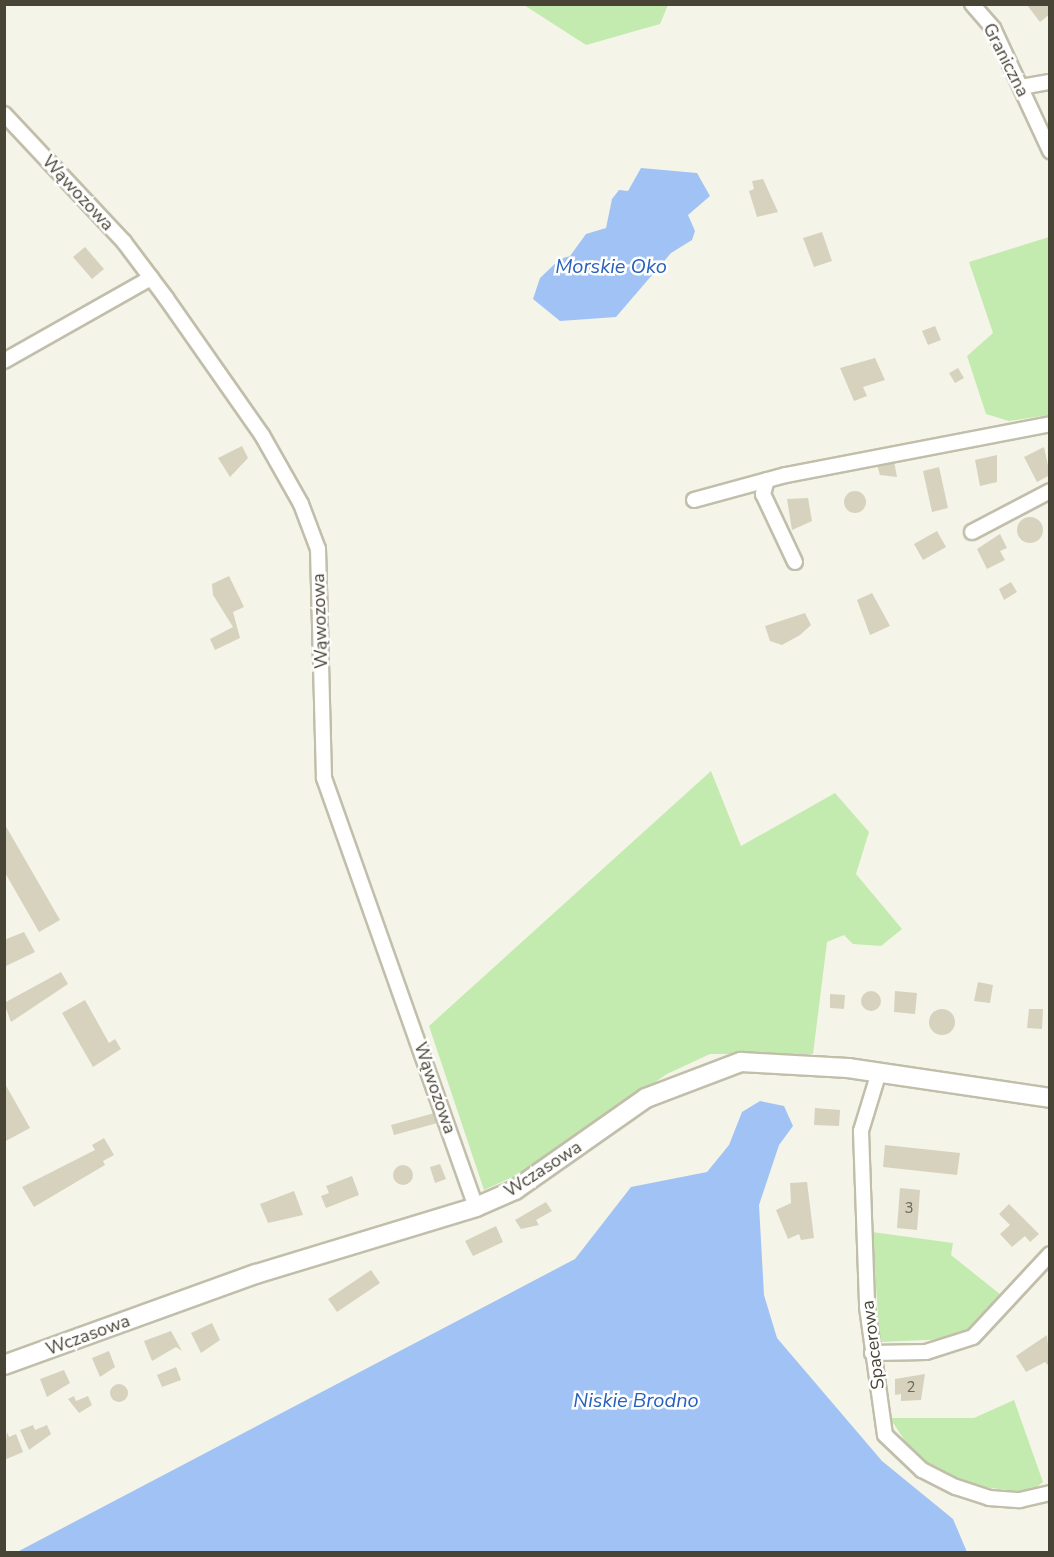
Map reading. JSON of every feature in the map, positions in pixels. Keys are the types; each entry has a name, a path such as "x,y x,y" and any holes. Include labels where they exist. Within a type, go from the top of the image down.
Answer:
{"street":[{"name":"Graniczna","path":"972,4 993,28 1050,151"},
{"path":"1021,87 1050,82"},
{"name":"Wąwozowa","path":"4,114 152,278 262,435 301,504 318,549 324,778 476,1207"},
{"path":"4,361 152,278"},
{"path":"694,500 767,480 1050,424"},
{"path":"767,480 763,494 795,562"},
{"path":"972,531 1050,491"},
{"name":"Wczasowa","path":"4,1365 256,1274 476,1207 515,1190 646,1098 678,1081 741,1062 879,1072 1050,1098"},
{"name":"Spacerowa","path":"879,1072 861,1131 872,1353 885,1435 922,1470 988,1498 1020,1500 1050,1493"},
{"path":"872,1353 926,1352 974,1337 1050,1254"}],"green space":[{"path":"524,5 668,5 660,24 586,45"},
{"path":"1049,237 1049,415 1009,421 986,414 967,356 993,333 969,262"},
{"path":"711,771 741,846 835,793 869,832 856,874 902,929 881,946 853,944 844,935 827,942 813,1054 710,1054 667,1074 524,1172 484,1190 429,1026"},
{"path":"872,1232 953,1243 951,1255 1001,1295 974,1326 948,1339 880,1342"},
{"path":"1014,1400 1043,1482 1029,1493 961,1484 914,1455 890,1418 974,1418"}],"water":[{"name":"Morskie Oko","path":"641,168 697,173 710,196 688,215 695,231 692,240 671,253 616,317 560,321 533,299 540,278 560,259 570,256 586,234 606,228 612,199 619,190 628,191"},
{"name":"Niskie Brodno","path":"760,1101 784,1106 793,1126 779,1145 759,1205 764,1295 777,1338 882,1461 953,1519 967,1552 17,1552 575,1259 631,1187 707,1172 729,1145 742,1112"}],"building":[{"path":"1027,5 1049,5 1050,14 1040,22"},
{"path":"763,179 778,212 757,217 749,191 754,189 752,181"},
{"path":"822,232 832,261 814,267 803,238"},
{"path":"85,247 104,269 92,279 73,257"},
{"path":"935,326 941,340 928,345 922,331"},
{"path":"875,358 885,380 863,387 867,396 854,401 840,368"},
{"path":"958,368 964,378 955,383 949,373"},
{"path":"242,446 248,458 230,477 218,458"},
{"path":"1044,447 1050,475 1037,482 1024,457"},
{"path":"997,455 997,482 980,486 975,460"},
{"path":"894,461 897,477 880,475 877,465"},
{"path":"939,467 948,508 932,512 923,471"},
{"path":"855,491 863,494 866,502 863,510 855,513 847,510 844,502 847,494"},
{"path":"808,498 812,521 792,530 787,499"},
{"path":"1030,517 1039,521 1043,530 1039,539 1030,543 1021,539 1017,530 1021,521"},
{"path":"937,531 946,547 923,560 914,544"},
{"path":"1000,534 1007,548 1000,551 1005,560 987,569 977,549"},
{"path":"229,576 244,607 233,612 240,638 215,650 210,639 233,627 213,595 212,584"},
{"path":"1011,582 1017,592 1004,600 999,589"},
{"path":"872,593 890,626 870,635 857,600"},
{"path":"805,613 811,625 800,635 782,645 770,641 765,626"},
{"path":"4,823 60,920 39,932 4,871"},
{"path":"24,932 35,952 4,967 4,940"},
{"path":"61,972 68,984 11,1022 4,1003"},
{"path":"978,982 993,985 990,1003 974,1001"},
{"path":"871,991 878,994 881,1001 878,1008 871,1011 864,1008 861,1001 864,994"},
{"path":"895,991 917,993 915,1014 894,1012"},
{"path":"830,994 845,995 844,1009 830,1008"},
{"path":"85,1000 109,1043 115,1039 121,1049 93,1067 62,1013"},
{"path":"942,1009 951,1013 955,1022 951,1031 942,1035 933,1031 929,1022 933,1013"},
{"path":"1029,1009 1043,1009 1042,1029 1027,1028"},
{"path":"4,1082 30,1128 4,1142"},
{"path":"815,1108 840,1110 839,1126 814,1125"},
{"path":"438,1112 441,1122 394,1135 391,1125"},
{"path":"104,1138 114,1155 103,1161 105,1165 34,1207 22,1187 95,1150 92,1145"},
{"path":"885,1145 960,1153 957,1175 883,1167"},
{"path":"440,1164 446,1179 435,1183 430,1167"},
{"path":"399,1165 407,1165 413,1171 413,1179 407,1185 399,1185 393,1179 393,1171"},
{"path":"352,1176 359,1195 326,1208 321,1196 329,1193 326,1186"},
{"path":"807,1182 814,1238 801,1240 799,1234 788,1239 776,1210 791,1203 790,1183"},
{"path":"900,1188 920,1190 917,1230 897,1228"},
{"path":"294,1191 303,1215 268,1223 260,1204"},
{"path":"546,1202 552,1211 536,1220 539,1225 521,1229 515,1220"},
{"path":"1009,1204 1039,1234 1030,1242 1025,1236 1012,1247 1000,1234 1010,1225 999,1214"},
{"path":"496,1226 503,1242 473,1256 465,1241"},
{"path":"371,1270 380,1283 337,1312 328,1299"},
{"path":"212,1323 220,1340 201,1353 191,1333"},
{"path":"171,1331 182,1351 176,1347 152,1361 144,1341"},
{"path":"1047,1335 1050,1367 1045,1362 1026,1372 1016,1356"},
{"path":"109,1351 115,1367 100,1377 92,1358"},
{"path":"176,1367 181,1380 162,1387 157,1375"},
{"path":"64,1370 70,1383 47,1397 40,1379"},
{"path":"925,1374 921,1400 901,1401 901,1394 895,1395 895,1379"},
{"path":"115,1384 123,1384 128,1389 126,1400 115,1402 110,1397 110,1389"},
{"path":"74,1396 76,1401 88,1396 92,1405 79,1413 68,1399"},
{"path":"33,1425 35,1430 47,1425 51,1434 29,1450 20,1430"},
{"path":"7,1432 9,1437 16,1434 23,1452 4,1460"}]}
